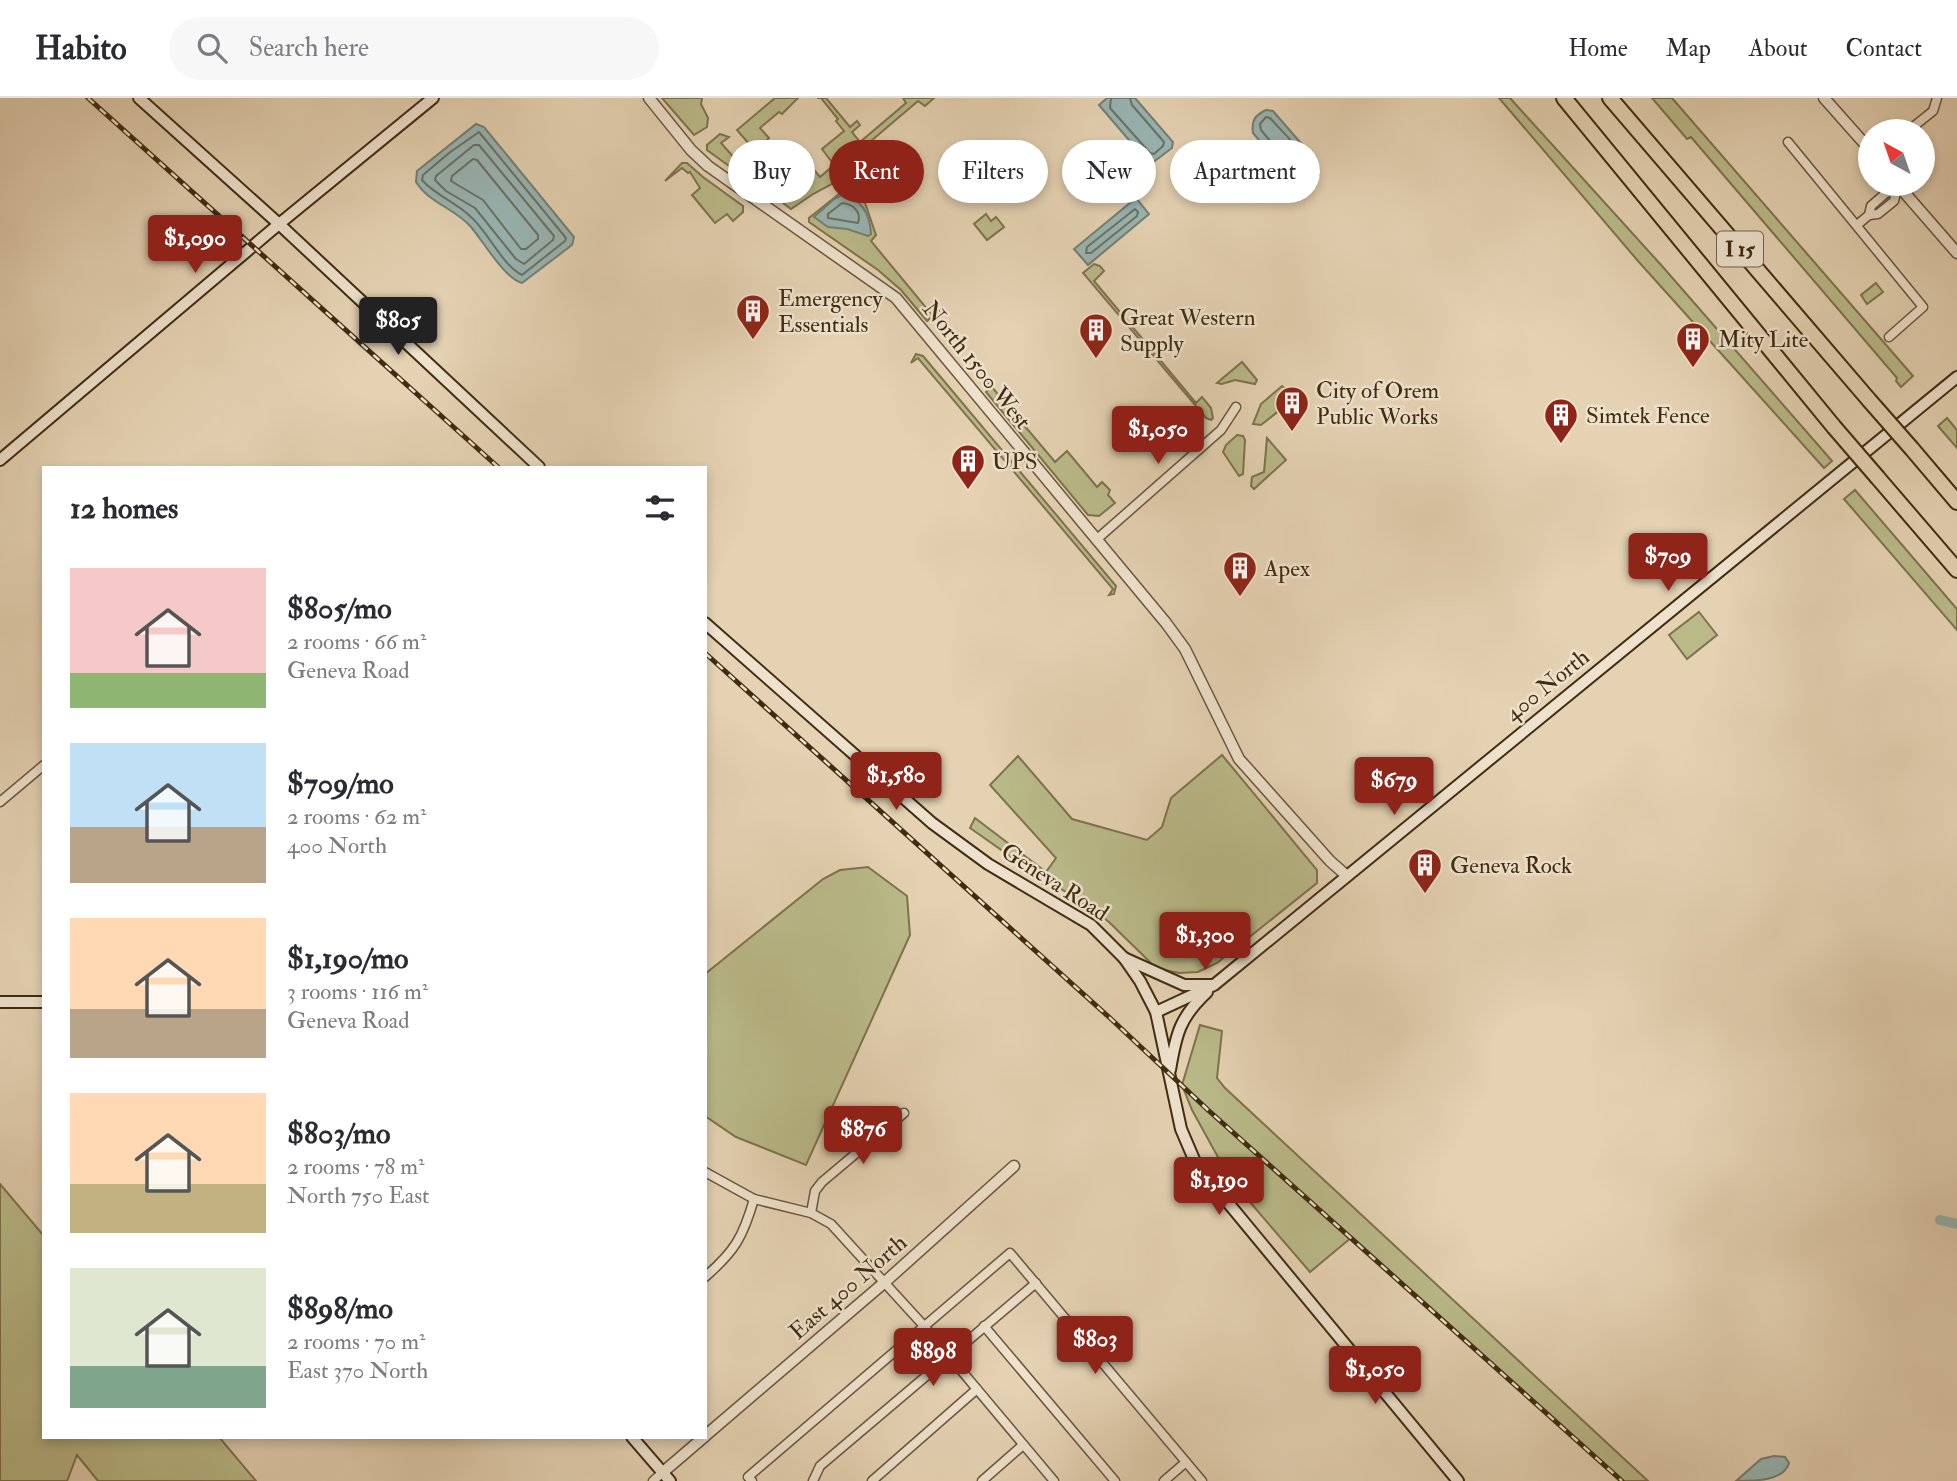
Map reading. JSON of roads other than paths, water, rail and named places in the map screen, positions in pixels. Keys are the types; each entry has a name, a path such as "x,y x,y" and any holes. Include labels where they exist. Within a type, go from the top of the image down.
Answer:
{"highway":[{"path":"1556,98 1587,125"},
{"name":"I 15","path":"1564,98 1834,427 1957,570"},
{"name":"I 15","path":"1610,98 1957,502"}],"main road":[{"path":"139,98 279,224 538,466"},
{"path":"0,460 279,224 433,98"},
{"name":"400 North","path":"1156,1012 1214,985 1957,377"},
{"name":"Geneva Road","path":"707,625 932,823 988,864 1091,925 1124,958 1156,1012 1181,1129 1196,1164 1458,1481"},
{"path":"1124,958 1184,985 1214,985"},
{"path":"1169,1072 1174,1045 1188,1010 1214,985"},
{"path":"0,1002 42,1002"},
{"path":"634,1439 666,1477"}],"street":[{"name":"North 1500 West","path":"649,98 691,150 708,166 897,298 1166,623 1185,649 1239,759 1330,861 1347,876"},
{"path":"1824,98 1858,136"},
{"path":"1923,119 1933,111 1937,98"},
{"path":"1788,142 1923,307 1889,337"},
{"path":"1857,225 1869,215 1871,206 1882,196"},
{"path":"1905,196 1957,253"},
{"path":"1096,540 1221,430 1236,407"},
{"path":"0,802 42,767"},
{"path":"811,1213 815,1191 822,1182 904,1112"},
{"name":"East 400 North","path":"707,1434 885,1282 1014,1166"},
{"path":"707,1173 754,1199 811,1213 831,1224 924,1326 1055,1481"},
{"path":"707,1275 728,1257 738,1242 754,1199"},
{"path":"750,1479 1010,1252 1202,1481"},
{"path":"813,1481 820,1466 1036,1283"},
{"path":"984,1326 1115,1481"},
{"path":"872,1481 977,1389"},
{"name":"East 400 North","path":"653,1481 666,1477 702,1439"},
{"path":"982,1481 1024,1445"},
{"path":"1164,1481 1186,1462"}],"water":[{"path":"1107,98 1135,98 1171,140 1170,150 1156,160 1156,140 1129,140 1099,105"},
{"path":"1266,110 1273,111 1298,140 1259,140 1253,133 1253,125 1259,114"},
{"path":"476,124 484,127 574,237 572,245 522,283 509,275 465,221 428,195 416,182 417,171"},
{"path":"830,203 859,203 869,220 871,234 868,236 847,229 828,227 814,217"},
{"path":"1130,203 1140,203 1149,214 1088,265 1074,249"},
{"path":"1785,1457 1789,1463 1786,1469 1775,1477 1736,1481 1761,1459"}],"waterway":[{"path":"1940,1220 1957,1224"}],"railway":[{"path":"88,98 497,466"},
{"path":"707,655 1622,1481"}],"place":[{"name":"Emergency Essentials","path":"753,341"},
{"name":"Great Western Supply","path":"1096,360"},
{"name":"Mity Lite","path":"1693,369"},
{"name":"City of Orem Public Works","path":"1292,433"},
{"name":"Simtek Fence","path":"1561,445"},
{"name":"UPS","path":"968,491"},
{"name":"Apex","path":"1240,598"},
{"name":"Geneva Rock","path":"1425,895"}]}
